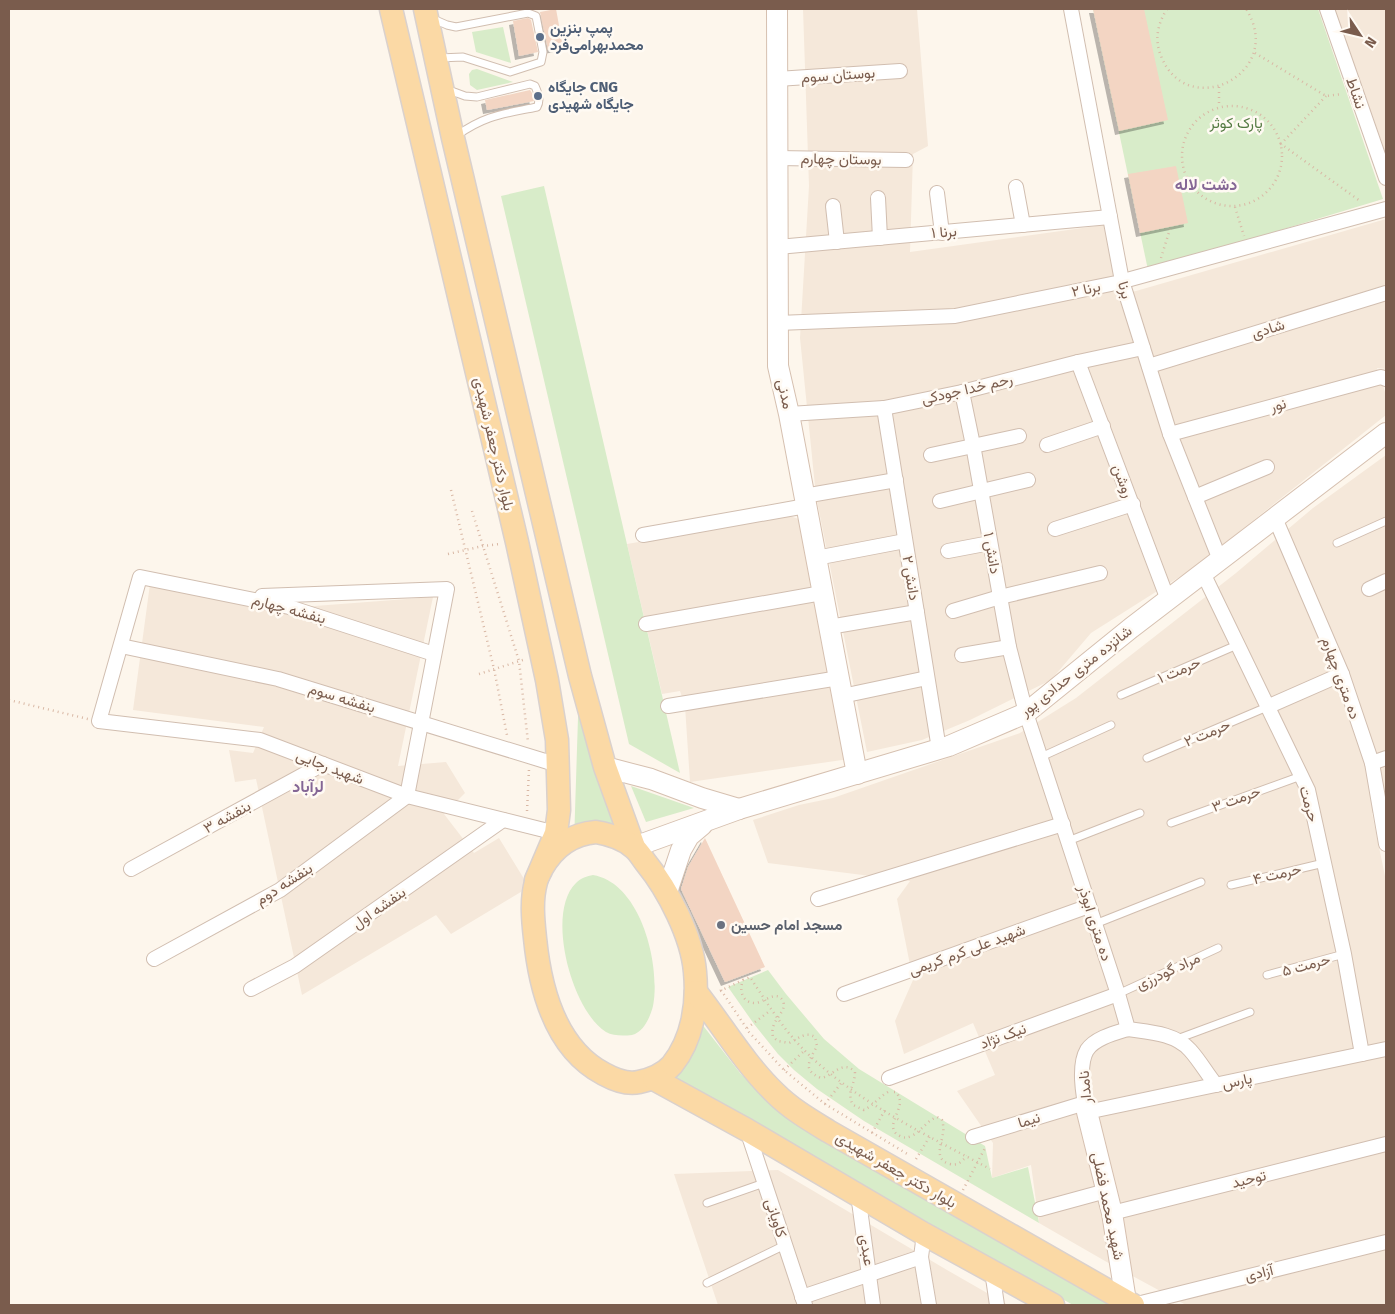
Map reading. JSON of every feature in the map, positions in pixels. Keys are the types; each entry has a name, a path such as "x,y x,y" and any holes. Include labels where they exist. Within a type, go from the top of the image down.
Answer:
{"main road":[{"name":"بلوار دکتر جعفر شهیدی","path":"391,9 517,542 530,658 547,680 557,740 559,810 556,833 536,880"},
{"name":"بلوار دکتر جعفر شهیدی","path":"426,13 453,138 580,676 605,767 634,848"},
{"path":"596,832 607,834 634,848 667,892 678,916 695,969 706,994 695,1009 688,1037 671,1066 654,1079 634,1084 616,1081 596,1070 584,1061 569,1044 556,1022 546,998 540,974 533,925 536,880 547,859 560,845 584,833 596,832"},
{"name":"بلوار دکتر جعفر شهیدی","path":"706,994 760,1077 796,1111 828,1132 960,1192 1131,1304"},
{"path":"654,1079 748,1130 924,1234 1053,1305"}],"street":[{"name":"مدنی","path":"777,9 778,366 790,414 857,774"},
{"name":"برنا","path":"1071,9 1122,281 1170,434 1220,560"},
{"name":"نشاط","path":"1327,9 1386,178"},
{"name":"بوستان سوم","path":"777,79 900,71"},
{"name":"بوستان چهارم","path":"777,158 906,160"},
{"path":"1016,187 1023,225"},
{"path":"937,193 942,232"},
{"path":"878,198 880,238"},
{"path":"833,206 837,242"},
{"name":"برنا ۲","path":"778,323 955,316 1122,281 1380,210"},
{"name":"برنا ۱","path":"778,247 1110,217"},
{"name":"شادی","path":"1149,366 1386,293"},
{"name":"رحم خدا جودکی","path":"790,414 884,408 962,392 1078,362 1143,348"},
{"name":"روشن","path":"1078,362 1168,600"},
{"name":"نور","path":"1170,434 1381,377 1386,379"},
{"name":"دانش ۱","path":"962,392 1009,647 1026,713"},
{"name":"دانش ۲","path":"884,408 939,749"},
{"path":"1048,445 1103,426"},
{"name":"شانزده متری حدادی پور","path":"634,848 739,809 939,749 1026,713 1168,600 1386,433"},
{"path":"931,455 1019,436"},
{"path":"1195,497 1267,467"},
{"path":"642,535 896,480"},
{"path":"940,501 1028,480"},
{"path":"1055,529 1133,504"},
{"name":"ده متری چهارم","path":"1275,518 1342,674 1372,763 1386,844"},
{"path":"816,558 905,541"},
{"path":"948,551 990,543"},
{"path":"953,611 1000,597 1100,573"},
{"name":"حرمت","path":"1203,573 1308,790 1344,954 1362,1054"},
{"name":"بنفشه چهارم","path":"121,646 140,577 289,607 434,654"},
{"path":"1369,589 1386,581"},
{"path":"237,597 447,589 407,796"},
{"path":"646,624 822,593"},
{"path":"829,627 917,612"},
{"path":"99,721 121,646"},
{"name":"بنفشه سوم","path":"121,646 278,679 558,764"},
{"path":"962,654 1009,647"},
{"path":"1268,707 1342,674"},
{"path":"668,706 927,678"},
{"name":"ده متری ابوذر","path":"1026,713 1128,1028"},
{"name":"شهید رجایی","path":"99,721 260,740 407,796 556,833"},
{"path":"1372,763 1386,758"},
{"name":"بنفشه ۳","path":"131,869 323,764"},
{"path":"605,767 651,779 702,798 739,809"},
{"name":"بنفشه دوم","path":"154,959 280,890 407,796"},
{"name":"بنفشه اول","path":"251,989 295,966 503,820"},
{"path":"667,892 681,850 689,836 708,820"},
{"path":"818,899 1063,824"},
{"name":"شهید علی کرم کریمی","path":"844,994 1089,906"},
{"name":"نیک نژاد","path":"889,1078 1118,994"},
{"path":"1128,1028 1163,1035 1177,1040 1189,1048 1216,1085"},
{"name":"نامدار","path":"1086,1107 1082,1069 1087,1050 1104,1036 1128,1028"},
{"name":"پارس","path":"1086,1107 1216,1085 1386,1049"},
{"name":"نیما","path":"973,1137 1086,1107"},
{"name":"شهید محمد فضلی","path":"1086,1107 1112,1214 1131,1304"},
{"name":"کاویانی","path":"748,1130 803,1301"},
{"name":"توحید","path":"1112,1214 1386,1144"},
{"path":"1040,1209 1106,1191"},
{"name":"عبدی","path":"858,1194 873,1305"},
{"path":"924,1234 921,1257 929,1305"},
{"name":"آزادی","path":"1131,1304 1386,1242"},
{"path":"803,1301 870,1274 921,1257"},
{"path":"992,1271 998,1305"}],"lane":[{"path":"426,13 447,26 456,27 528,13 536,16 543,52 541,62 510,72 463,57 436,58"},
{"path":"442,88 465,96 478,97 530,84 535,86 538,96 539,103 536,107 484,119 472,124 453,138"},
{"path":"1337,543 1386,521"},
{"name":"حرمت ۱","path":"1121,694 1238,645"},
{"name":"حرمت ۲","path":"1147,758 1268,707"},
{"path":"1041,757 1110,725"},
{"name":"حرمت ۳","path":"1171,823 1301,776"},
{"path":"1068,841 1140,813"},
{"name":"حرمت ۴","path":"1231,885 1324,863"},
{"path":"1095,924 1201,882"},
{"name":"مراد گودرزی","path":"1118,994 1218,948"},
{"name":"حرمت ۵","path":"1267,975 1344,954"},
{"path":"1177,1040 1250,1012"},
{"path":"707,1203 764,1182"},
{"path":"707,1283 785,1245"}],"path":[{"path":"1167,9 1161,18 1157,34 1158,49 1164,64 1174,76 1188,84 1203,88 1219,87 1234,80 1247,68 1254,53 1256,36 1253,19 1246,9"},
{"path":"1254,53 1326,96 1356,92"},
{"path":"1219,87 1219,106"},
{"path":"1281,144 1326,96"},
{"path":"1235,105 1251,109 1264,117 1275,129 1281,144 1282,161 1277,178 1267,192 1252,202 1235,207 1218,205 1202,197 1190,185 1182,169 1181,153 1184,137 1193,123 1205,113 1219,106 1235,105"},
{"path":"1281,144 1380,210"},
{"path":"1235,207 1248,247"},
{"path":"1157,271 1170,229"},
{"path":"451,490 494,669 510,749"},
{"path":"472,511 483,546 530,658 526,825"},
{"path":"448,554 483,546 517,542"},
{"path":"479,674 530,658"},
{"path":"9,700 99,721"},
{"path":"930,1136 916,1159 824,1104 784,1070 747,1028 706,994 750,978 771,1010 796,1040 811,1056 842,1082 874,1104 990,1169"},
{"path":"743,980 740,987 744,998 757,1003 775,996 783,1002 784,1007 772,1025 773,1037 783,1043 789,1043 804,1034 810,1034 815,1037 817,1046 811,1056 809,1066 812,1073 821,1078 832,1074 840,1068 851,1068 855,1072 855,1078 849,1095 853,1105 864,1110 874,1104 884,1094 896,1092 900,1102 893,1128 896,1133 901,1137 914,1135 930,1119 937,1117 942,1120 944,1130 939,1150 941,1157 945,1162 952,1165 959,1164 967,1156"},
{"path":"747,1028 771,1010"},
{"path":"784,1070 805,1050"},
{"path":"824,1104 842,1082"},
{"path":"872,1133 885,1110"},
{"path":"960,1192 985,1146"}],"shaded area":[{"path":"803,9 917,9 928,146 913,154 910,252 1104,225 1117,295 1386,219 1386,369 1377,368 1386,395 1386,415 1192,569 1091,633 1051,680 970,720 922,740 867,752 816,496 800,338 809,186"},
{"path":"1335,9 1386,9 1386,154 1338,20"},
{"path":"1386,455 1386,808 1372,813 1386,881 1386,1305 1186,1305 1039,1223 1031,1165 992,1178 993,1143 957,1091 995,1075 973,1023 904,1054 895,1021 913,980 897,899 910,881 768,863 753,820 799,805 833,798 1020,733 1076,698 1236,573 1313,508"},
{"path":"790,516 804,521 849,759 690,782 685,706 680,691 662,694 627,544"},
{"path":"150,584 262,610 433,597 398,766 446,762 465,793 444,814 474,853 499,838 529,887 451,934 436,915 302,995 256,779 235,782 229,750 253,753 264,727 133,710"},
{"path":"778,1170 1008,1305 718,1305 674,1174"}],"green space":[{"name":"پارک کوثر","path":"1093,9 1318,9 1383,199 1148,270"},
{"path":"503,27 511,63 476,52 472,32"},
{"path":"477,69 513,82 477,90 470,85 469,74 472,70"},
{"path":"544,186 680,773 629,744 501,196"},
{"path":"579,686 617,836 574,843"},
{"path":"631,786 694,808 646,822"},
{"path":"593,875 610,881 624,893 635,909 644,928 650,949 654,969 655,989 653,1006 643,1027 632,1035 618,1035 606,1032 594,1021 573,984 567,961 563,938 563,916 567,897 578,881"},
{"path":"768,970 824,1039 859,1069 985,1146 992,1178 1028,1167 1039,1223 864,1121 817,1089 794,1070 778,1054 754,1024 728,987"},
{"path":"694,1014 740,1073 770,1104 798,1125 1113,1305 1073,1305 659,1069"}],"building":[{"path":"556,9 563,47 548,50 540,12"},
{"path":"1093,9 1144,9 1168,120 1119,131"},
{"path":"528,18 531,20 538,52 519,56 513,21"},
{"path":"530,90 534,101 487,110 485,100"},
{"path":"1176,166 1188,223 1140,233 1128,174"},
{"name":"مسجد امام حسین","path":"705,838 765,967 725,982 681,889 688,867"}],"place":[{"name":"پمپ بنزین محمد‌بهرامی‌فرد","path":"540,37"},
{"name":"جایگاه CNG جایگاه شهیدی","path":"538,96"},
{"name":"مسجد امام حسین","path":"721,925"}],"district":[{"name":"دشت لاله","path":"1206,184"},
{"name":"لرآباد","path":"308,786"}]}
